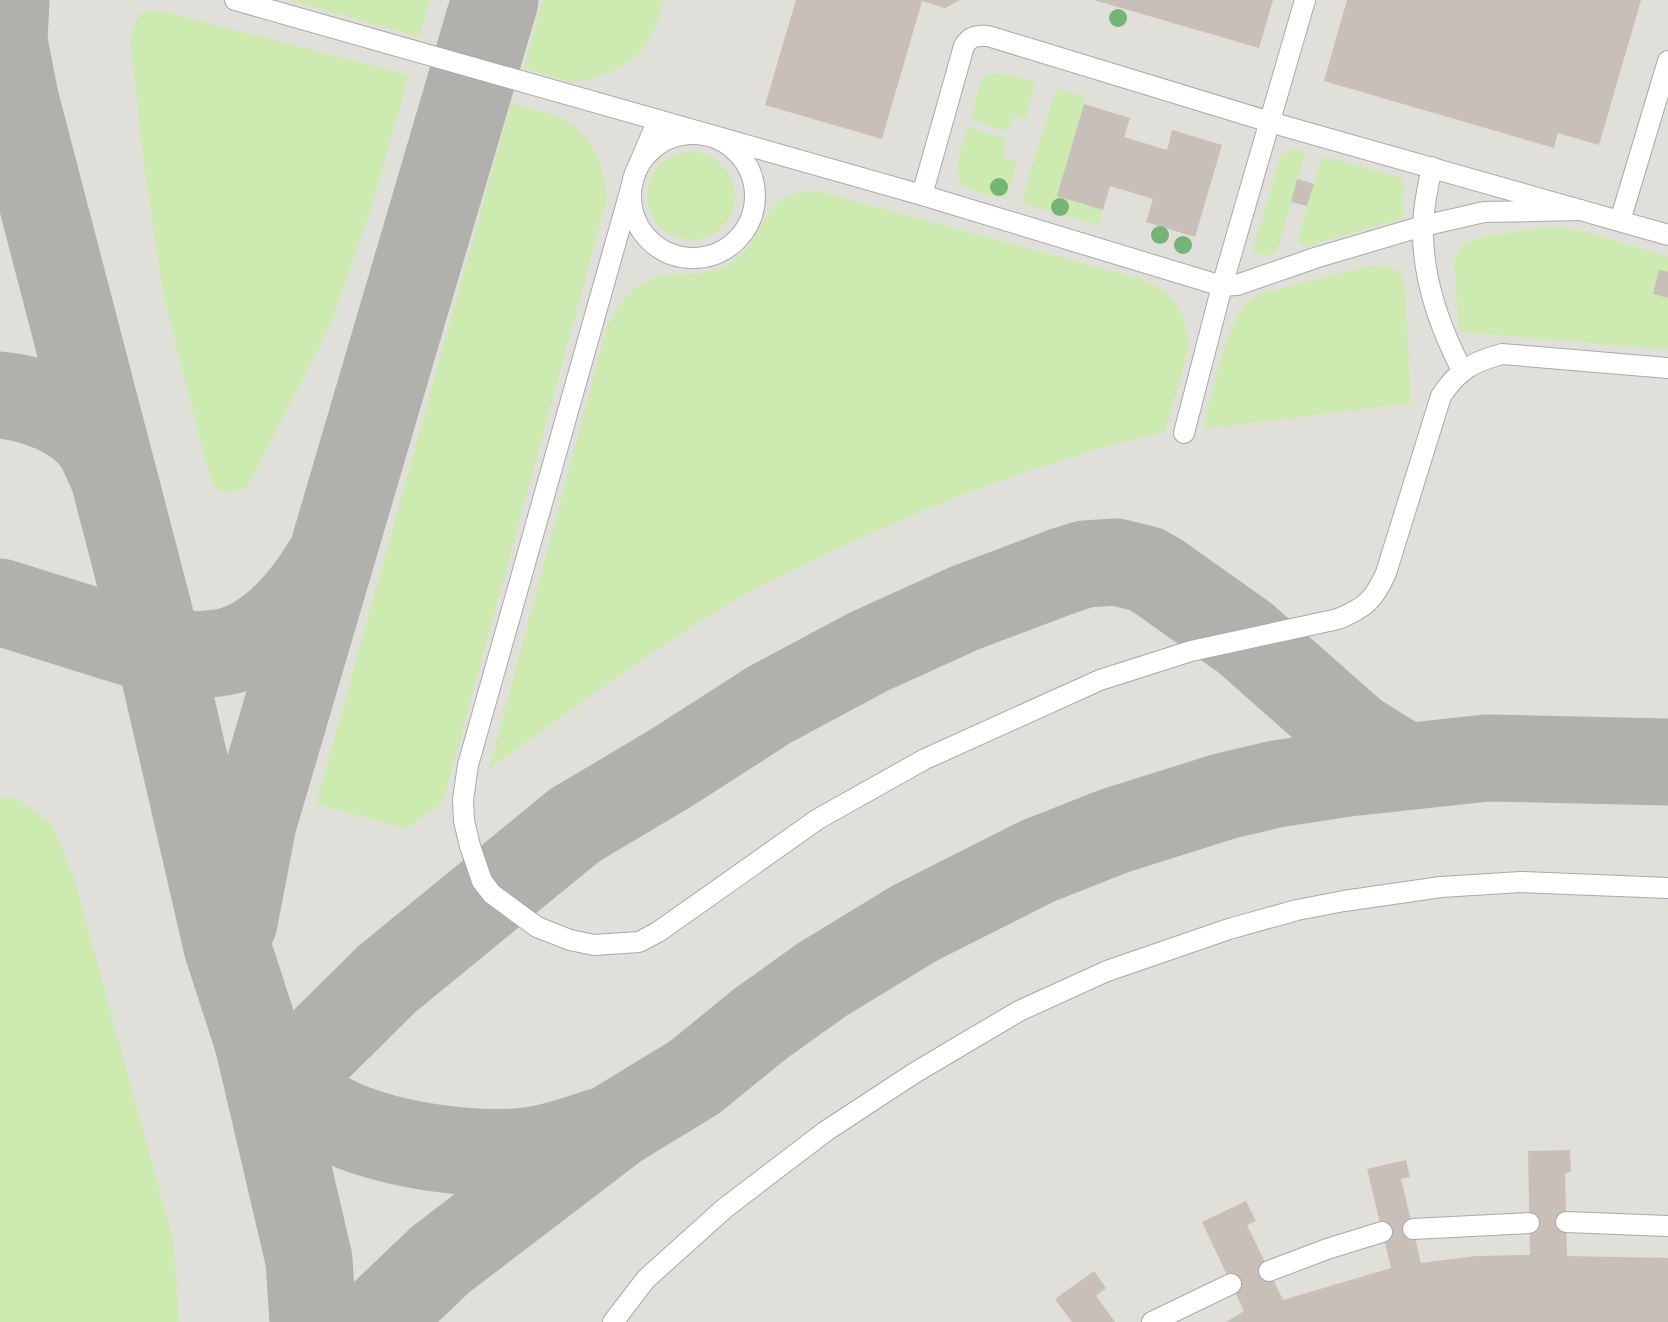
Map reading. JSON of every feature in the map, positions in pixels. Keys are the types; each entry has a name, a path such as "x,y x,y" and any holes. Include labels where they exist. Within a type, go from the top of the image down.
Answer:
{"lane":[{"path":"235,0 476,67 657,122 922,195 1222,286 1237,285 1318,257 1423,226 1485,212 1581,210"},
{"path":"1184,433 1222,286 1305,0"},
{"path":"922,195 964,46 968,39 978,35 988,36 1270,122 1668,235"},
{"path":"1620,221 1668,61"},
{"path":"657,122 635,174 472,754 463,800 464,821 470,846 482,881 492,894 537,927 582,942 605,945 639,942 658,932 818,819 925,759 1100,680 1191,651 1338,619 1356,612 1378,591 1386,573 1441,396 1449,383 1462,370 1480,360 1502,354 1668,368"},
{"path":"693,134 712,137 739,154 748,167 754,182 755,199 752,214 745,231 732,244 717,253 700,257 682,257 665,251 650,240 639,226 632,209 631,191 635,174 644,158 657,145 675,136 693,134"},
{"path":"1432,167 1423,226 1424,251 1436,311 1462,370"},
{"path":"613,1322 646,1279 725,1208 826,1131 916,1072 1019,1011 1107,971 1229,929 1344,900 1441,886 1521,882 1668,888"},
{"path":"1566,1222 1668,1226"},
{"path":"1413,1229 1529,1223"},
{"path":"1269,1271 1327,1249 1382,1232"},
{"path":"1152,1322 1231,1284"}],"shaded area":[{"path":"0,0 1668,0 1668,1322 0,1322"}],"green space":[{"path":"289,0 430,0 420,37"},
{"path":"543,0 664,0 650,39 633,59 601,76 569,81 552,78 524,68"},
{"path":"158,10 409,75 373,203 331,324 248,486 232,492 215,489 209,475 163,294 144,165 130,40 139,13"},
{"path":"990,73 1002,73 1036,82 1026,119 1014,116 1009,132 970,120 982,78"},
{"path":"1056,88 1086,97 1057,196 1103,210 1099,225 1021,203"},
{"path":"511,103 559,117 584,135 591,144 600,165 607,199 443,802 407,829 316,804"},
{"path":"968,127 1007,139 1003,158 1017,162 1006,199 968,189 959,182 958,158"},
{"path":"1288,149 1305,152 1304,157 1277,252 1266,256 1252,252 1281,155"},
{"path":"691,152 708,156 722,165 731,179 735,196 731,213 722,227 708,236 691,240 674,236 660,227 651,213 647,196 651,179 660,165 674,156"},
{"path":"1324,156 1404,179 1403,218 1307,246 1301,245 1298,239 1320,162"},
{"path":"810,191 822,192 1134,277 1158,288 1176,303 1186,324 1188,337 1188,351 1165,432 1078,455 994,483 870,534 762,585 644,659 489,769 607,327 612,316 626,297 653,278 710,271 729,264 751,243 772,209 781,200 793,194"},
{"path":"1553,226 1588,232 1668,257 1668,350 1459,332 1454,261 1462,244 1480,237"},
{"path":"1372,265 1388,266 1401,273 1405,289 1411,403 1203,429 1225,347 1244,306 1258,294"},
{"path":"0,797 18,799 51,823 73,874 174,1243 179,1322 0,1322"}],"building":[{"path":"796,0 960,0 945,8 922,1 882,139 765,105"},
{"path":"1094,0 1273,0 1259,48"},
{"path":"1347,0 1641,0 1599,145 1558,133 1554,148 1324,81"},
{"path":"1084,104 1130,118 1124,137 1167,150 1172,130 1222,145 1195,237 1146,222 1153,199 1110,186 1103,210 1057,196"},
{"path":"1297,179 1314,184 1307,206 1291,202"},
{"path":"1659,270 1668,272 1668,298 1653,294"},
{"path":"1570,1150 1571,1172 1565,1173 1567,1256 1668,1258 1668,1322 1226,1322 1244,1311 1202,1222 1246,1201 1256,1221 1247,1225 1283,1300 1391,1268 1367,1169 1406,1160 1410,1177 1401,1179 1421,1263 1476,1256 1530,1255 1528,1151"},
{"path":"1094,1271 1106,1288 1096,1296 1115,1322 1072,1322 1055,1299"}],"taxiway":[{"path":"6,0 4,41 15,98"},
{"path":"234,922 253,823 495,0"},
{"path":"0,72 15,98 159,651 227,946 258,1042 309,1260 313,1322"},
{"path":"0,395 41,404 68,416 90,434 99,445 113,475"},
{"path":"274,1109 288,1080 299,1066 387,979 575,825 671,768 769,705 868,652 965,608 1085,564 1116,562 1145,569 1159,577 1245,638 1356,736 1405,766"},
{"path":"0,602 149,648 183,654 210,654 234,649 266,633 294,608 326,564"},
{"path":"375,1322 440,1260 618,1124 695,1077 760,1024 823,979 915,923 1038,861 1114,831 1225,796 1276,784 1348,773 1487,758 1668,762"},
{"path":"258,1042 289,1083 311,1105 331,1118 384,1138 445,1149 503,1153 545,1148 598,1132"}]}
